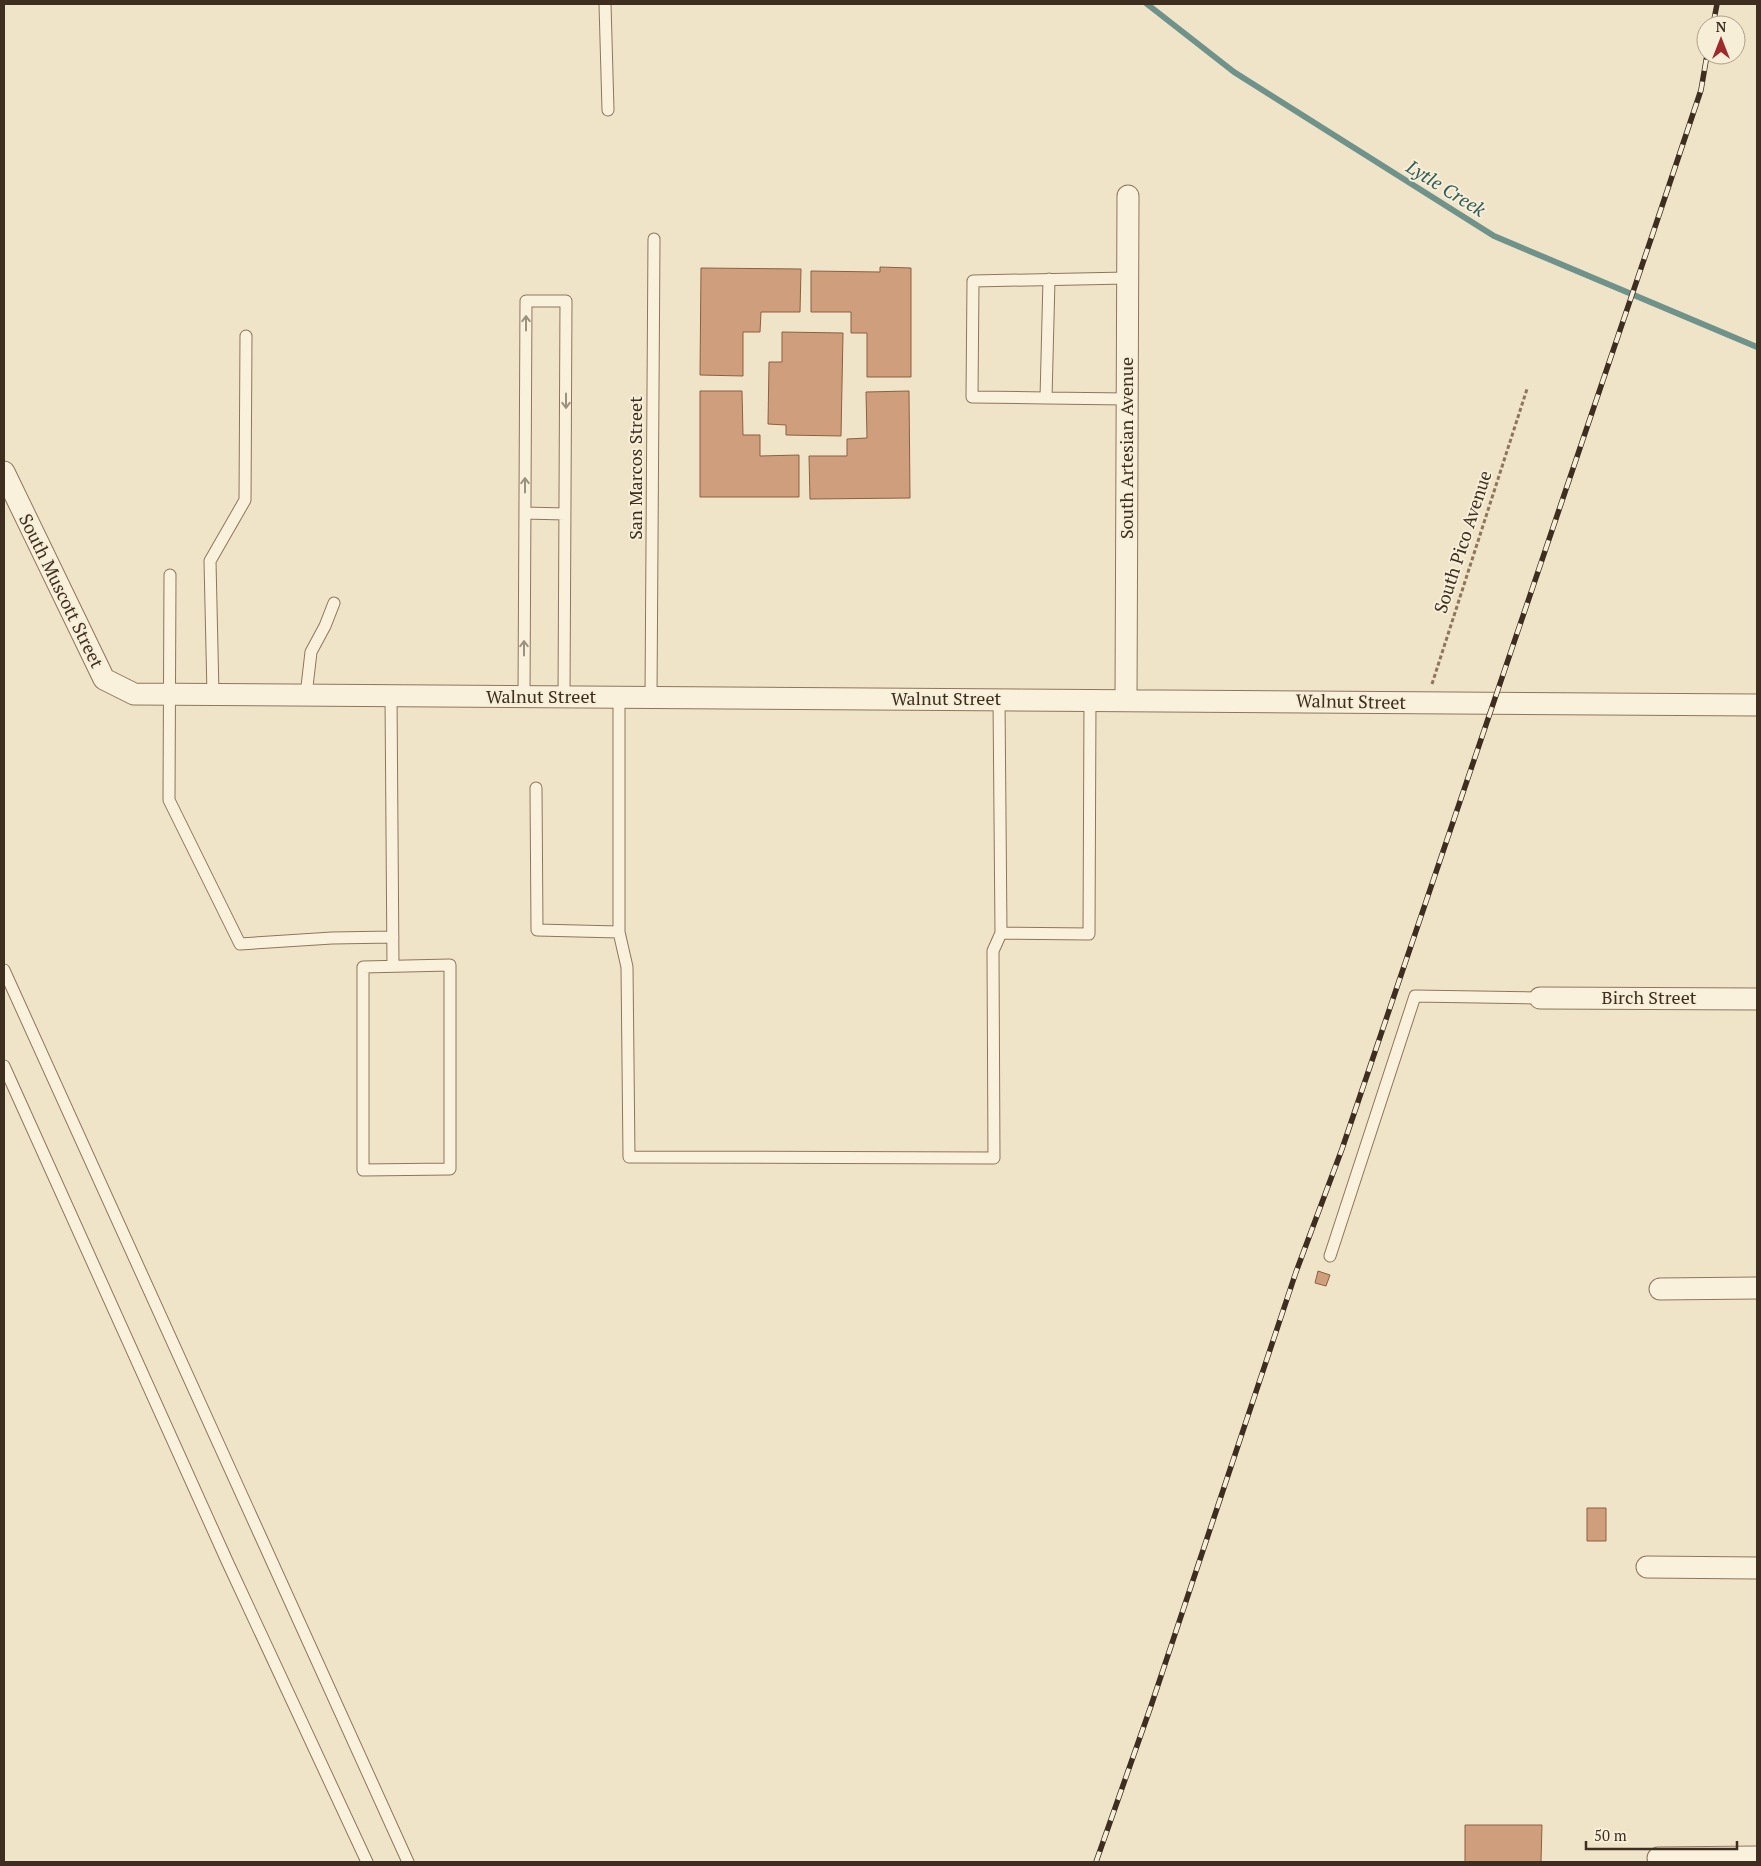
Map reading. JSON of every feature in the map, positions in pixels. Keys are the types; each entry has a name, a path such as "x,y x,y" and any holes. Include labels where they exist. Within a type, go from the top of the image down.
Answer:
{"street":[{"name":"South Artesian Avenue","path":"1126,700 1128,196"},
{"name":"South Muscott Street","path":"4,472 104,679 134,694"},
{"name":"Walnut Street","path":"134,694 1757,704"},
{"name":"Birch Street","path":"1540,998 1757,999"},
{"path":"1660,1289 1757,1288"},
{"path":"1647,1568 1757,1568"},
{"path":"1658,1858 1757,1857"}],"lane":[{"path":"605,4 608,110"},
{"name":"San Marcos Street","path":"651,697 654,239"},
{"path":"1127,278 973,281 972,397 1127,399"},
{"path":"1046,398 1049,280"},
{"path":"524,696 526,300 566,301 564,697"},
{"path":"213,694 210,561 245,500 246,336"},
{"path":"525,513 565,514"},
{"path":"170,575 169,800 240,944 393,936"},
{"path":"306,695 311,652 325,626 334,603"},
{"path":"392,695 393,966"},
{"path":"618,697 619,932 627,967 629,1157 994,1158 993,951 1000,934 999,699"},
{"path":"1000,934 1088,934 1090,700"},
{"path":"536,788 537,930 619,932"},
{"path":"450,965 450,1169 362,1170 363,967 393,966 450,965"},
{"path":"4,970 408,1862"},
{"path":"1330,1256 1415,996 1540,998"},
{"path":"4,1066 227,1561 367,1862"}],"path":[{"name":"South Pico Avenue","path":"1426,703 1526,389"}],"building":[{"path":"880,267 911,268 911,377 867,377 867,333 851,333 851,312 811,312 811,271 880,272"},
{"path":"701,268 801,269 800,312 761,312 760,332 743,332 743,376 700,375"},
{"path":"782,332 843,333 841,436 786,435 786,425 768,424 769,362 782,362"},
{"path":"700,391 742,391 743,435 760,435 760,456 799,455 799,497 700,497"},
{"path":"909,391 910,498 810,499 809,456 847,456 847,439 867,438 866,392"},
{"path":"1318,1271 1330,1275 1326,1286 1315,1283"},
{"path":"1587,1508 1606,1508 1606,1541 1587,1541"},
{"path":"1465,1825 1542,1825 1541,1862 1465,1862"}],"waterway":[{"name":"Lytle Creek","path":"1147,4 1234,72 1494,236 1757,347"}],"railway":[{"path":"1715,15 1717,4"},
{"path":"1096,1862 1151,1706 1296,1272 1342,1149 1653,233 1701,90 1705,65"}]}
